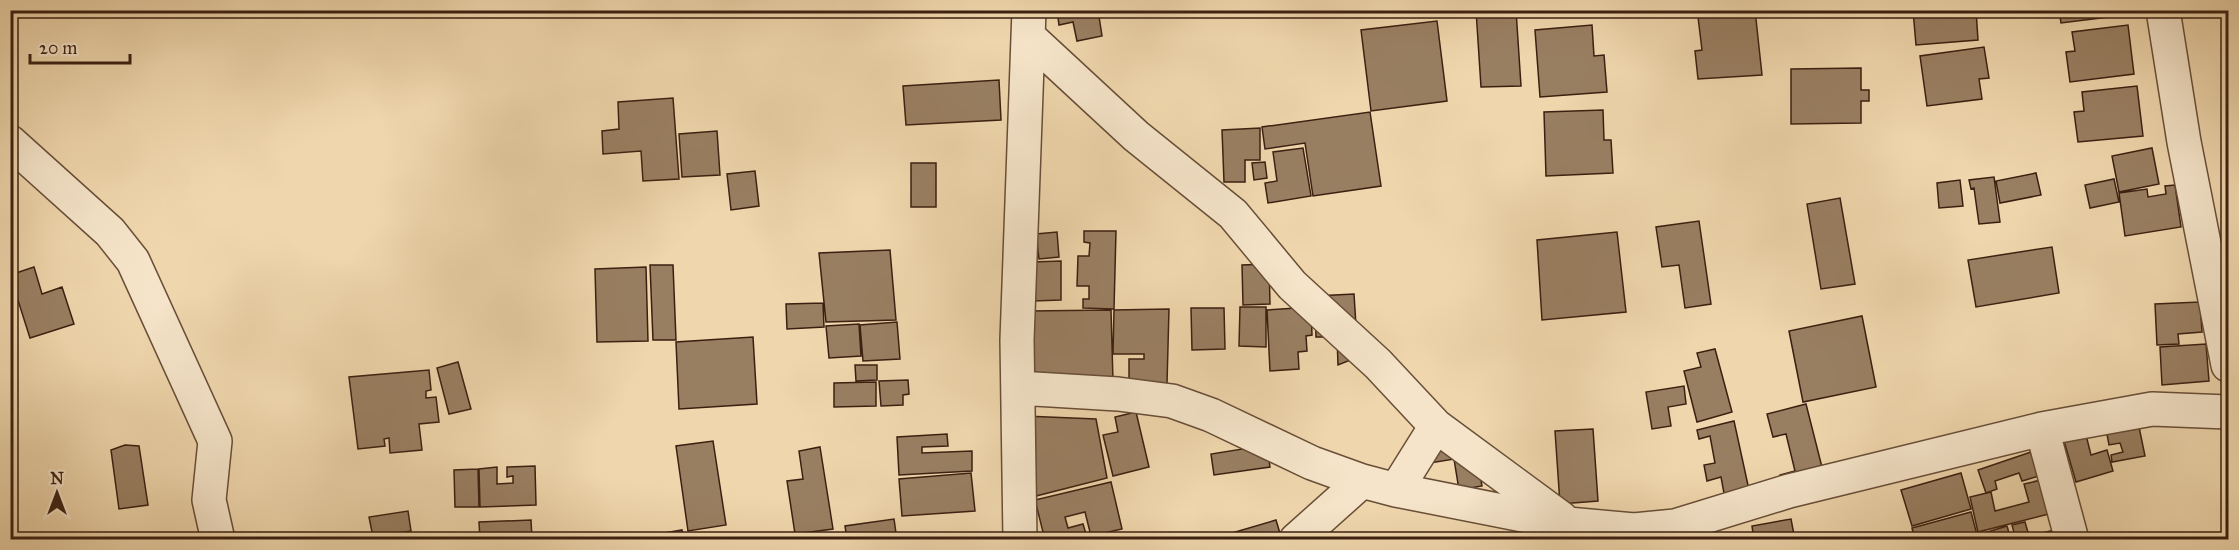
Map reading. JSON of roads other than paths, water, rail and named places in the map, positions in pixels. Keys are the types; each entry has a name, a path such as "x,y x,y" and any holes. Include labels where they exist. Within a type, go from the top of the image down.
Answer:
{"street":[{"path":"2163,10 2184,142 2229,365"},
{"path":"1020,540 1017,340 1029,23"},
{"path":"1029,23 1136,136 1233,214 1292,285 1378,364 1436,426 1578,532"},
{"path":"10,142 110,232 133,261 215,441 209,500 218,540"},
{"path":"1018,388 1118,394 1172,401 1211,415 1312,463 1362,481 1578,532 1675,526 1789,491 2042,429 2152,409 2229,412"},
{"path":"1396,490 1436,426"},
{"path":"2042,429 2073,540"},
{"path":"1296,540 1362,481"}]}
